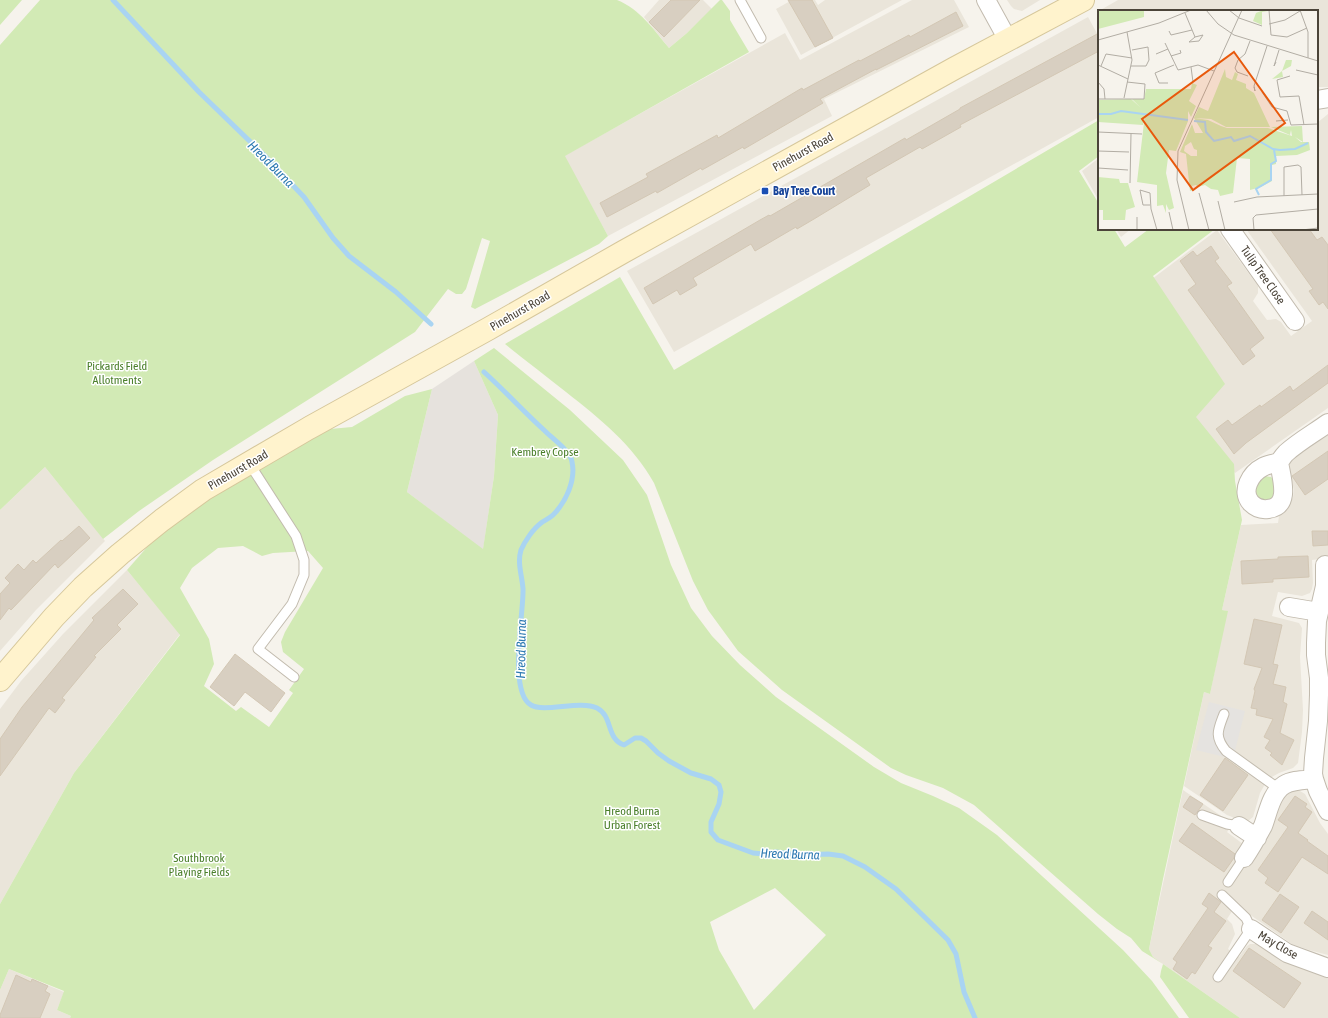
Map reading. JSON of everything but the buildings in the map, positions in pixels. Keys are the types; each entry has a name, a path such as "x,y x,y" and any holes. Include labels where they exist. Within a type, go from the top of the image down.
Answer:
{"street":[{"path":"986,0 1008,40"},
{"name":"Pinehurst Road","path":"0,680 54,617 99,572 162,520 203,490 623,252 955,68 1083,0"},
{"path":"1318,100 1328,98"},
{"name":"Tulip Tree Close","path":"1231,230 1295,321"},
{"path":"1279,462 1286,453 1328,423"},
{"path":"1325,565 1326,586 1319,612 1316,649 1324,678 1314,758 1314,780 1328,811"},
{"path":"1289,607 1319,612"},
{"path":"1244,858 1257,838 1271,803 1279,789 1291,782 1314,780"},
{"path":"1239,826 1257,838"},
{"name":"May Close","path":"1251,929 1287,953 1328,968"}],"lane":[{"path":"740,0 761,38"},
{"path":"249,463 296,536 304,560 304,575 292,604 258,649 294,678"},
{"path":"1224,714 1217,735 1221,745 1226,751 1279,789"},
{"path":"1202,815 1227,824 1239,826"},
{"path":"1228,882 1244,858"},
{"path":"1218,977 1251,929 1246,918 1222,895"}],"shaded area":[{"path":"659,0 703,0 712,9 669,48 644,17"},
{"path":"792,0 815,0 818,5 825,0 902,0 801,55 776,9"},
{"path":"912,0 954,0 969,27 824,99 832,116 608,236 564,156 785,33 800,60"},
{"path":"1007,0 1040,0 1022,11 1014,9"},
{"path":"1118,0 1328,0 1328,87 1318,87 1318,10 1100,10"},
{"path":"1088,17 1098,35 1098,118 674,352 627,271"},
{"path":"1328,114 1328,408 1235,473 1189,411 1224,385 1152,279 1217,230 1258,286 1258,293 1253,301 1267,320 1276,319 1281,322 1291,336 1312,321 1247,230 1318,230 1318,122"},
{"path":"1098,159 1098,199 1082,171"},
{"path":"1117,230 1130,230 1121,237"},
{"path":"474,361 498,415 494,476 483,550 407,492 432,389"},
{"path":"1328,431 1328,558 1312,560 1313,583 1310,593 1302,596 1278,592 1272,616 1299,623 1302,628 1300,657 1303,710 1298,763 1293,768 1268,779 1260,793 1253,817 1245,822 1227,815 1184,786 1204,692 1210,694 1227,611 1222,610 1241,525 1278,523 1279,516 1288,507 1293,497 1294,490 1289,469 1291,459"},
{"path":"45,467 105,541 36,610 0,651 0,510"},
{"path":"127,570 180,634 74,773 0,904 0,709 21,681 63,634"},
{"path":"1209,702 1245,711 1233,759 1196,750"},
{"path":"1183,790 1233,824 1227,832 1243,844 1277,802 1291,791 1300,791 1305,794 1320,823 1328,834 1328,955 1292,944 1236,905 1227,919 1232,924 1235,934 1228,949 1239,957 1247,946 1250,944 1258,944 1328,976 1328,1018 1240,1018 1153,957 1149,949"},
{"path":"9,969 64,992 57,1010 71,1016 70,1018 0,1018 0,990"}],"green space":[{"path":"0,0 22,0 0,25"},
{"name":"Pickards Field Allotments","path":"40,0 617,0 640,14 669,48 687,33 720,0 722,0 730,11 730,20 749,52 565,156 608,236 599,244 475,309 471,307 490,241 482,238 466,289 462,294 456,294 448,289 415,332 213,460 139,511 103,539 45,467 0,510 0,45"},
{"path":"1098,121 1098,157 1079,171 1098,202 1098,230 1115,230 1125,247 1148,230 1214,230 1153,276 1225,384 1196,417 1234,464 1235,481 1242,520 1222,610 1228,611 1210,694 1204,692 1149,949 1153,957 1163,964 1142,951 1131,938 1098,914 974,805 943,788 891,768 782,690 738,651 708,610 693,581 654,483 646,469 626,444 603,422 505,344 620,277 674,370"},
{"path":"494,348 570,410 623,460 647,495 671,565 691,608 712,636 740,665 776,697 874,767 901,783 959,808 997,835 1123,950 1152,981 1179,1018 70,1018 71,1016 57,1010 64,991 9,969 0,990 0,904 74,773 180,635 127,570 162,530 219,491 264,467 319,430 352,427 405,396 432,389 407,492 483,549 494,476 498,415 474,361","holes":["243,546 262,556 273,553 308,551 323,568 285,632 281,642 283,652 304,669 289,690 293,693 269,727 241,707 236,711 204,686 214,664 209,639 180,588 192,568 218,548","775,888 826,935 754,1010 719,950 710,922"]},
{"path":"1264,476 1271,477 1275,481 1276,496 1266,502 1254,497 1252,489"},
{"path":"1163,964 1240,1018 1189,1018 1160,977"}],"waterway":[{"name":"Hreod Burna","path":"113,0 199,92 264,155 304,197 333,238 349,256 396,292 431,324"},
{"name":"Hreod Burna","path":"484,372 537,424 562,446 571,458 573,469 573,476 569,490 562,504 553,515 541,523 532,532 521,550 520,564 523,600 519,669 520,685 524,697 531,705 537,707 544,708 581,705 597,708 605,716 614,738 618,742 624,745 635,738 641,738 669,761 691,773 711,779 719,785 721,792 719,804 711,822 711,832 718,840 753,853 765,854 776,852 801,855 828,854 843,856 865,867 896,889 948,940 956,954 964,992 975,1018"}],"place":[{"name":"Bay Tree Court","path":"765,191"}],"park label":[{"name":"Kembrey Copse","path":"545,452"},
{"name":"Hreod Burna Urban Forest","path":"632,818"},
{"name":"Southbrook Playing Fields","path":"199,865"}]}
